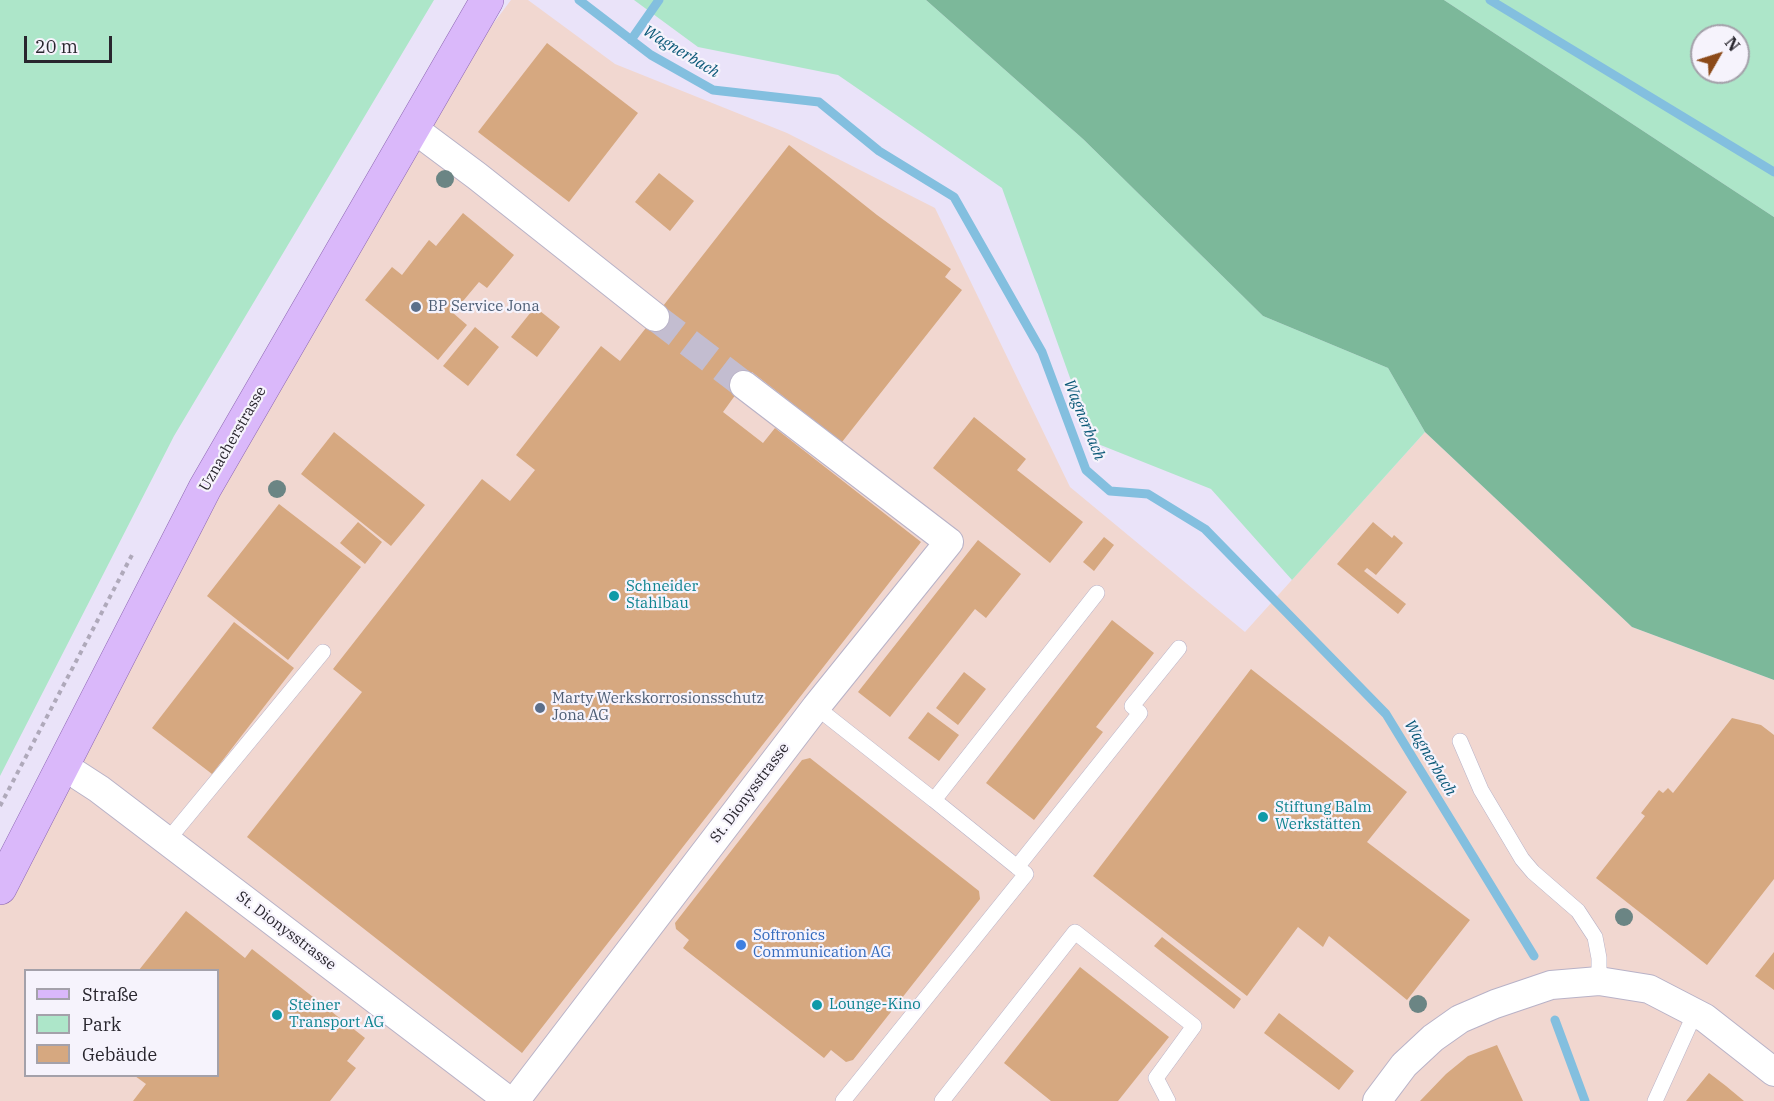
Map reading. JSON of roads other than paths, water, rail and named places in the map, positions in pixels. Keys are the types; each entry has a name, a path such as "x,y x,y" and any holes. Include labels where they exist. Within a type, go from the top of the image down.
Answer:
{"main road":[{"name":"Uznacherstrasse","path":"0,888 205,488 487,0"}],"street":[{"path":"414,129 655,317"},
{"name":"St. Dionysstrasse","path":"515,1101 813,710 949,542 744,385"},
{"name":"St. Dionysstrasse","path":"62,765 99,789 509,1101"},
{"path":"1377,1101 1404,1065 1433,1038 1460,1020 1495,1004 1551,985 1599,981 1648,989 1705,1018 1774,1072"}],"lane":[{"path":"934,800 1097,593"},
{"path":"1017,867 1140,712 1132,706 1179,648"},
{"path":"167,841 323,652"},
{"path":"813,710 934,800 1026,874 843,1101"},
{"path":"1460,741 1481,790 1522,859 1533,872 1578,911 1595,937 1599,958 1599,981"},
{"path":"942,1101 1075,932 1194,1026 1156,1078 1168,1101"},
{"path":"1655,1101 1695,1013"}],"waterway":[{"name":"Wagnerbach","path":"579,0 651,55 713,90 819,102 879,151 954,197 1042,352 1086,470 1110,491 1148,494 1205,529 1386,714 1534,956"},
{"path":"631,40 659,0"},
{"path":"1490,0 1774,172"},
{"name":"Wagnerbach","path":"1555,1020 1585,1101"}],"tunnel":[{"path":"655,317 744,385"}],"place":[{"name":"BP Service Jona","path":"416,307"},
{"name":"Schneider Stahlbau","path":"614,596"},
{"name":"Marty Werkskorrosionsschutz Jona AG","path":"540,708"},
{"name":"Stiftung Balm Werkstätten","path":"1263,817"},
{"name":"Softronics Communication AG","path":"741,945"},
{"name":"Lounge-Kino","path":"817,1005"},
{"name":"Steiner Transport AG","path":"277,1015"}]}
